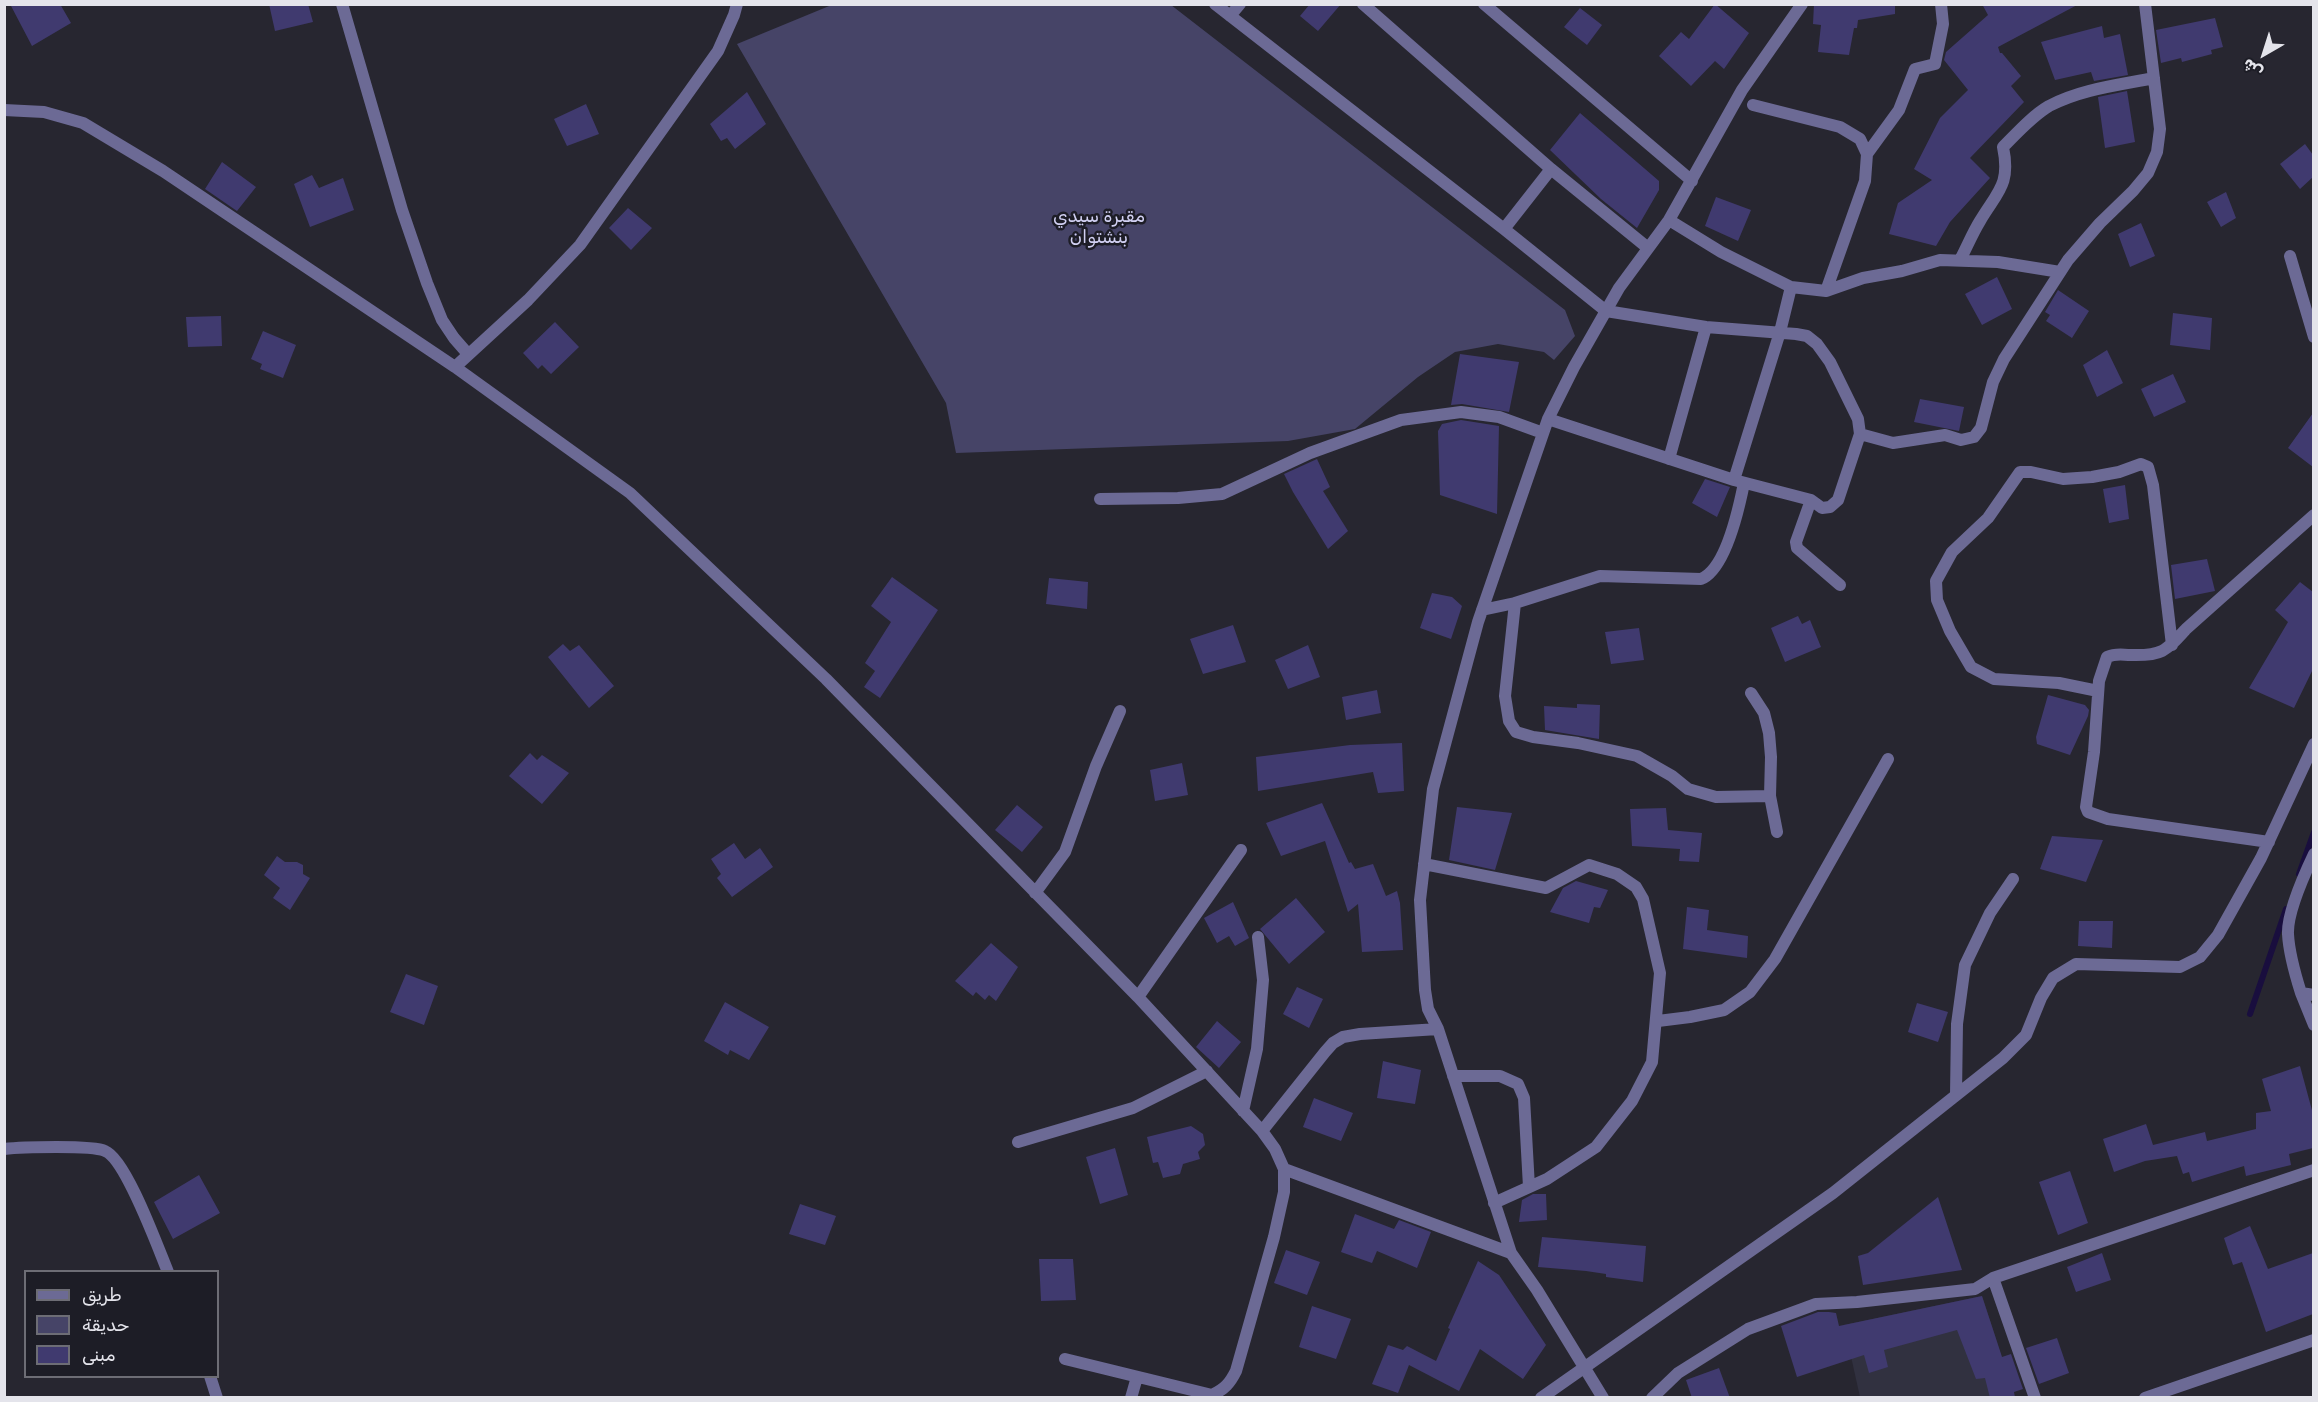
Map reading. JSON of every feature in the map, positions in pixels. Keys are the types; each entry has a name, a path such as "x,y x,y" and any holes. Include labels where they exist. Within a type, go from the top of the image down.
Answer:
{"street":[{"path":"342,4 402,210 427,283 442,320 468,354"},
{"path":"455,367 528,300 580,245 718,51 737,4"},
{"path":"1215,4 1606,311 1706,327 1807,336 1817,344 1847,395 1858,419 1860,434 1838,500 1830,507 1822,508 1811,500 1739,481 1548,419"},
{"path":"1230,16 1240,4"},
{"path":"1363,4 1551,169 1648,248"},
{"path":"1484,4 1692,181"},
{"path":"1603,1398 1511,1253 1438,1029 1428,1009 1420,900 1433,789 1482,610 1548,419 1574,367 1619,288 1669,220 1742,90 1802,4"},
{"path":"1867,154 1899,110 1915,69 1935,64 1943,24 1941,4"},
{"path":"1860,434 1893,443 1945,435 1961,440 1974,437 1981,428 1993,382 2004,359 2068,260 2148,173 2157,152 2160,129 2145,4"},
{"path":"1960,260 1980,221 2002,189 2007,165 2003,147 2024,126 2049,107 2090,91 2154,78"},
{"path":"1753,105 1840,127 1860,139 1867,154 1865,181 1826,291"},
{"path":"4,110 44,112 83,123 183,184 455,367 630,493 826,680 1138,997 1262,1131 1275,1149 1284,1169 1284,1192 1274,1237 1236,1371 1230,1383 1212,1395 1065,1359"},
{"path":"1504,229 1551,169"},
{"path":"1669,220 1721,252 1791,287 1826,291 1863,278 1902,271 1940,260 1998,262 2060,272"},
{"path":"2290,256 2313,337"},
{"path":"1482,610 1515,603 1600,576 1701,579 1709,576 1727,542 1737,513 1739,481 1791,287"},
{"path":"1669,459 1706,327"},
{"path":"1100,499 1178,498 1222,494 1310,453 1401,420 1461,412 1499,417 1543,433"},
{"path":"2098,691 2059,683 1994,679 1971,668 1950,631 1937,600 1936,581 1952,552 1988,518 2020,472 2063,478 2092,477 2119,472 2141,464 2148,467 2153,485 2172,645"},
{"path":"1811,500 1797,537 1797,548 1840,585"},
{"path":"2269,842 2108,819 2088,812 2086,807 2094,752 2098,691 2103,665 2107,657 2115,654 2158,655 2172,645 2186,629 2313,515"},
{"path":"1515,603 1505,696 1509,721 1516,732 1637,756 1672,776 1688,789 1716,797 1770,796"},
{"path":"1751,693 1764,713 1769,733 1770,796 1778,832"},
{"path":"1035,893 1065,852 1096,766 1120,711"},
{"path":"1541,1398 1833,1193 2003,1058 2026,1035 2041,998 2053,978 2076,964 2180,967 2200,957 2218,935 2269,842 2313,744"},
{"path":"1658,1021 1724,1010 1750,992 1780,950 1888,759"},
{"path":"1138,997 1241,850"},
{"path":"2313,854 2299,886 2287,931 2292,963 2307,994 2313,1025"},
{"path":"1425,864 1546,888 1589,865 1617,874 1636,887 1643,899 1660,973 1653,1062 1632,1101 1596,1147 1547,1179 1494,1203"},
{"path":"1956,1095 1957,1024 1965,965 1990,914 2013,879"},
{"path":"1243,1111 1257,1049 1263,980 1258,936"},
{"path":"1262,1131 1325,1052 1343,1037 1438,1029"},
{"path":"1018,1142 1133,1108 1208,1071"},
{"path":"1453,1076 1500,1076 1518,1084 1524,1098 1529,1187"},
{"path":"4,1149 95,1148 112,1155 124,1171 167,1270"},
{"path":"1284,1169 1511,1253"},
{"path":"1652,1398 1677,1373 1748,1329 1816,1304 1857,1302 1975,1289 1993,1278 2313,1170"},
{"path":"1993,1278 2035,1398"},
{"path":"2145,1398 2313,1340"},
{"path":"1131,1398 1137,1377"},
{"path":"210,1378 217,1398"}],"shaded area":[{"path":"1982,1296 2015,1397 1860,1397 1844,1325"}],"green space":[{"name":"مقبرة سيدي بنشتوان","path":"834,4 1171,5 1565,310 1575,336 1554,360 1544,352 1498,344 1455,352 1418,377 1355,429 1288,441 956,453 946,403 737,44"}],"building":[{"path":"10,4 60,4 71,23 32,46"},
{"path":"269,4 308,4 313,22 275,31"},
{"path":"1310,4 1341,4 1318,31 1300,16"},
{"path":"1715,4 1749,33 1724,69 1715,61 1691,86 1659,56 1681,32 1689,39"},
{"path":"1814,4 1895,4 1895,14 1858,20 1857,28 1854,28 1849,55 1818,52 1821,25 1813,24"},
{"path":"1982,4 2079,4 1998,47 2000,53 2021,76 2011,86 2024,102 1970,158 1990,178 1950,222 1936,246 1889,234 1898,203 1932,180 1914,169 1940,118 1968,90 1944,60 1946,52 1988,15"},
{"path":"1580,8 1602,25 1587,45 1564,27"},
{"path":"2215,18 2223,47 2211,50 2212,54 2182,62 2181,58 2161,63 2156,30"},
{"path":"2102,26 2104,38 2120,34 2128,75 2094,81 2091,72 2055,80 2041,42"},
{"path":"2127,91 2135,142 2105,148 2098,97"},
{"path":"747,92 766,124 735,149 727,138 721,141 710,124"},
{"path":"586,104 599,134 567,146 554,119"},
{"path":"1580,113 1659,181 1659,190 1637,228 1601,199 1550,150"},
{"path":"2305,144 2313,155 2313,177 2300,189 2280,164"},
{"path":"222,162 256,187 237,211 205,189"},
{"path":"312,175 319,188 343,178 354,210 310,227 294,184"},
{"path":"2226,192 2236,218 2221,227 2207,202"},
{"path":"1716,197 1751,210 1738,241 1705,226"},
{"path":"628,208 652,228 631,250 609,228"},
{"path":"2141,223 2155,256 2130,267 2118,234"},
{"path":"1997,277 2012,309 1982,325 1965,294"},
{"path":"2058,290 2089,311 2072,338 2046,321 2050,315 2045,312"},
{"path":"2173,313 2212,318 2210,350 2170,345"},
{"path":"221,316 222,346 188,347 186,317"},
{"path":"555,322 579,347 551,374 542,365 538,369 523,353"},
{"path":"263,331 296,345 283,378 260,369 262,364 251,359"},
{"path":"2107,350 2123,383 2097,397 2083,365"},
{"path":"1460,354 1519,362 1509,412 1462,404 1451,405"},
{"path":"2173,374 2186,402 2154,417 2141,389"},
{"path":"1920,399 1964,407 1959,431 1914,422"},
{"path":"2313,413 2313,467 2288,448"},
{"path":"1461,420 1499,426 1497,514 1440,495 1438,431 1442,424"},
{"path":"1317,459 1330,487 1323,491 1348,531 1328,549 1284,474"},
{"path":"1705,479 1730,487 1717,517 1692,503"},
{"path":"2125,485 2129,519 2109,523 2103,489"},
{"path":"2207,559 2215,591 2175,599 2171,565"},
{"path":"892,577 938,610 880,698 864,687 875,671 865,663 891,622 871,606"},
{"path":"1049,578 1088,582 1087,609 1046,604"},
{"path":"2300,582 2313,592 2313,669 2294,708 2249,688 2288,622 2275,610"},
{"path":"1432,593 1452,597 1462,606 1451,639 1420,628"},
{"path":"1798,616 1802,624 1810,620 1821,647 1785,662 1771,628"},
{"path":"1233,625 1246,662 1203,674 1190,639"},
{"path":"1639,628 1644,660 1611,664 1605,632"},
{"path":"563,644 570,651 579,645 614,686 589,708 548,657"},
{"path":"1308,645 1320,677 1288,689 1275,660"},
{"path":"1377,690 1381,713 1346,720 1342,697"},
{"path":"2048,695 2085,705 2089,710 2070,755 2037,744 2036,737"},
{"path":"1577,704 1600,705 1599,739 1545,730 1544,706 1577,708"},
{"path":"1402,743 1404,791 1378,793 1373,772 1258,791 1256,757 1350,745"},
{"path":"530,753 537,760 542,755 569,773 542,804 509,776"},
{"path":"1182,763 1188,795 1155,801 1150,770"},
{"path":"1322,803 1349,863 1351,862 1355,869 1373,864 1386,896 1397,891 1403,950 1362,952 1358,904 1348,912 1325,841 1281,856 1266,823"},
{"path":"1017,805 1043,827 1022,852 995,830"},
{"path":"1457,807 1512,813 1495,870 1449,860"},
{"path":"1666,808 1668,830 1702,833 1699,862 1679,861 1680,849 1632,846 1630,809"},
{"path":"2052,836 2103,840 2086,882 2040,869"},
{"path":"734,843 745,859 760,848 773,867 732,897 717,878 721,874 711,859"},
{"path":"277,856 285,862 297,862 303,865 303,874 310,878 290,910 273,898 280,888 264,875"},
{"path":"1576,881 1608,890 1600,908 1594,907 1589,923 1550,912 1563,888"},
{"path":"1296,898 1325,932 1289,964 1260,929"},
{"path":"1233,902 1249,938 1235,946 1229,936 1217,943 1204,918"},
{"path":"1687,907 1709,910 1707,930 1748,936 1747,958 1683,949"},
{"path":"2079,921 2113,921 2112,948 2078,946"},
{"path":"991,943 1018,967 996,1001 989,995 985,1000 976,992 973,996 955,981"},
{"path":"406,974 438,986 424,1025 390,1012"},
{"path":"1297,987 1323,999 1309,1028 1283,1014"},
{"path":"725,1002 769,1027 749,1060 730,1050 728,1055 704,1041"},
{"path":"1917,1003 1948,1012 1938,1042 1908,1032"},
{"path":"1217,1021 1241,1042 1219,1068 1196,1047"},
{"path":"1383,1061 1421,1070 1415,1104 1377,1098"},
{"path":"2300,1066 2313,1114 2313,1148 2289,1154 2291,1165 2246,1176 2244,1166 2192,1182 2189,1172 2183,1174 2177,1156 2145,1161 2114,1172 2103,1139 2146,1124 2153,1145 2205,1132 2207,1141 2256,1129 2256,1113 2271,1111 2262,1079"},
{"path":"1314,1098 1353,1113 1341,1141 1303,1127"},
{"path":"1191,1126 1203,1134 1205,1145 1198,1152 1200,1159 1183,1164 1180,1174 1163,1178 1158,1162 1153,1163 1147,1137"},
{"path":"1115,1148 1128,1195 1100,1204 1086,1157"},
{"path":"2070,1171 2088,1223 2058,1235 2039,1182"},
{"path":"199,1175 220,1213 173,1239 154,1202"},
{"path":"1533,1194 1546,1194 1547,1220 1519,1222 1522,1200"},
{"path":"1938,1197 1962,1270 1863,1285 1858,1256 1868,1253"},
{"path":"800,1204 836,1216 825,1245 789,1234"},
{"path":"1355,1214 1394,1229 1399,1220 1431,1232 1417,1268 1377,1251 1372,1263 1341,1252"},
{"path":"2250,1226 2268,1269 2313,1253 2313,1314 2266,1332 2242,1262 2233,1265 2224,1238"},
{"path":"1542,1237 1646,1246 1643,1282 1606,1277 1606,1274 1586,1271 1538,1267"},
{"path":"1286,1250 1320,1262 1307,1295 1274,1283"},
{"path":"2102,1253 2111,1280 2076,1292 2067,1267"},
{"path":"1039,1259 1073,1259 1076,1300 1041,1301"},
{"path":"1478,1261 1499,1275 1546,1345 1523,1379 1480,1349 1459,1391 1409,1365 1398,1393 1372,1384 1388,1345 1403,1350 1407,1346 1436,1361"},
{"path":"1982,1296 2002,1357 2011,1354 2023,1389 2014,1392 2015,1398 1990,1398 1985,1378 1976,1379 1957,1330 1884,1350 1888,1367 1869,1373 1864,1355 1797,1377 1781,1326 1818,1312 1829,1312 1836,1313 1839,1326"},
{"path":"1312,1306 1351,1319 1336,1359 1299,1347"},
{"path":"2057,1338 2069,1373 2039,1384 2026,1348"},
{"path":"1719,1368 1730,1398 1692,1398 1686,1380"}],"waterway":[{"path":"2299,874 2314,832"},
{"path":"2250,1014 2286,909"}]}
